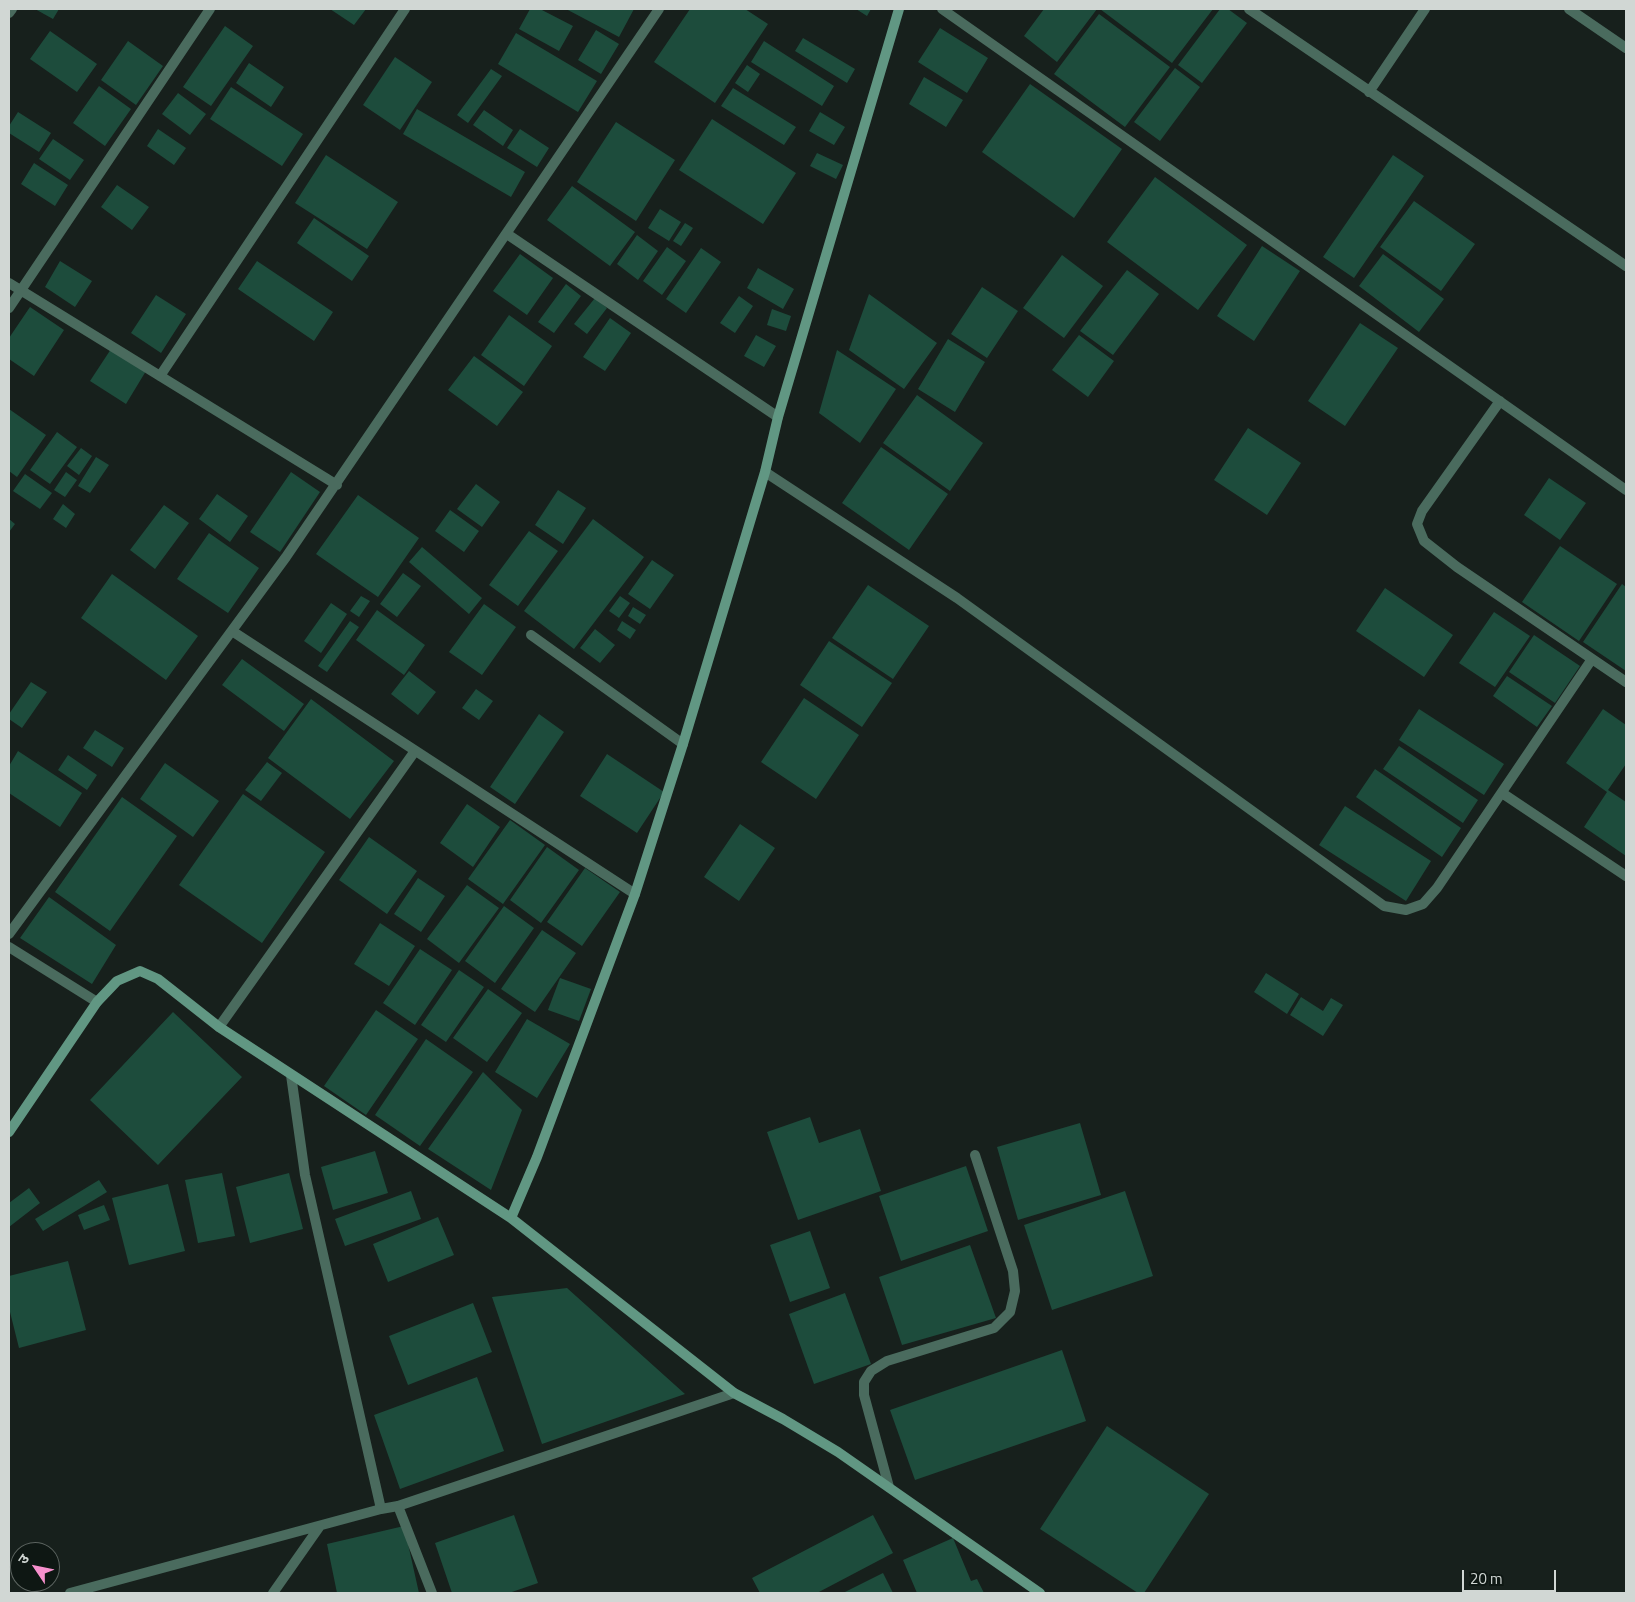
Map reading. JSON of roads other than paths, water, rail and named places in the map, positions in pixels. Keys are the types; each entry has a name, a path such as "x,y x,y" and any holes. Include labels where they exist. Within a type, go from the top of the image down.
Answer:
{"street":[{"path":"9,13 12,9"},
{"path":"9,308 210,9"},
{"path":"160,376 404,9"},
{"path":"9,934 337,485 659,9"},
{"path":"511,1218 538,1157 635,894 683,744 765,472 778,417 899,9"},
{"path":"942,9 1626,490"},
{"path":"1249,9 1626,266"},
{"path":"1369,92 1425,9"},
{"path":"1569,9 1626,48"},
{"path":"507,234 778,417"},
{"path":"9,283 337,485"},
{"path":"1500,401 1422,511 1417,524 1424,541 1450,562 1626,682"},
{"path":"765,472 957,598 1384,906 1406,910 1423,904 1437,888 1592,659"},
{"path":"232,631 635,894"},
{"path":"530,635 683,744"},
{"path":"219,1028 415,751"},
{"path":"1502,793 1626,876"},
{"path":"9,947 97,1002"},
{"path":"9,1132 97,1002 117,981 140,971 158,979 219,1028 511,1218 734,1393 783,1419 889,1487 1040,1593"},
{"path":"291,1075 305,1175 381,1509"},
{"path":"889,1487 864,1395 864,1382 870,1372 887,1361 994,1328 1010,1312 1015,1292 1013,1271 975,1155"},
{"path":"70,1593 85,1591 381,1509 398,1506 734,1393"},
{"path":"398,1506 432,1593"},
{"path":"273,1593 320,1526"}]}
